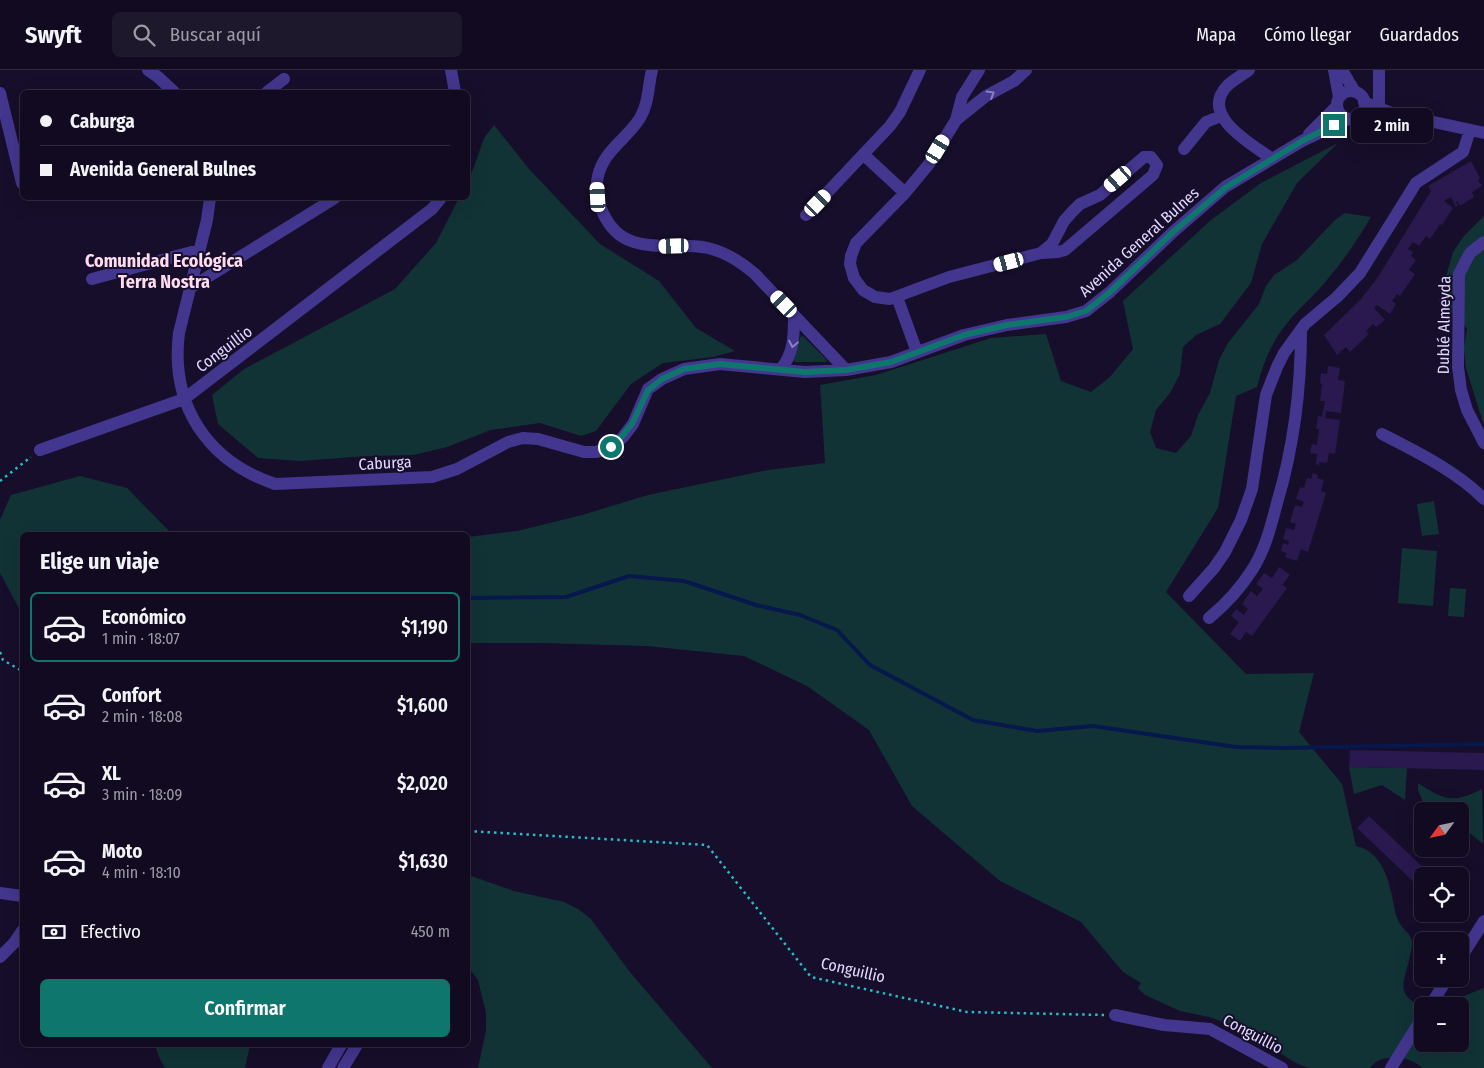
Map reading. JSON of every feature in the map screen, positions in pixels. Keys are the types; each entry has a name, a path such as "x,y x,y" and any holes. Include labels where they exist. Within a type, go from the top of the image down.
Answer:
{"street":[{"path":"148,70 172,90"},
{"path":"451,70 455,90"},
{"path":"806,215 890,126 900,112 920,70"},
{"path":"979,70 962,98 956,120 929,164 905,193 856,243 850,264 854,278 862,290 875,297 890,299 897,298 949,277 1041,254 1065,250 1153,175 1157,165 1153,159 1147,157 1141,159 1100,195 1080,204 1064,221 1052,244 1041,254"},
{"path":"956,120 986,96 1014,80 1026,70"},
{"path":"1249,70 1230,83 1222,93 1219,104 1222,116 1244,138 1272,159"},
{"path":"1189,596 1225,552 1242,520 1252,488 1263,410 1271,381 1284,353 1305,324 1337,297 1360,273 1416,183 1463,152 1480,129 1392,114 1360,115 1348,119 1340,114 1334,70"},
{"path":"1342,70 1355,92 1364,102 1392,114"},
{"path":"1379,70 1379,108"},
{"path":"651,71 647,100 641,117 608,153 600,168 597,181 598,197 604,217 618,233 634,242 652,246 698,247 729,256 755,274 846,370"},
{"path":"270,90 284,79"},
{"path":"1338,101 1346,92 1355,92"},
{"path":"0,94 20,175"},
{"name":"Avenida General Bulnes","path":"1302,141 1338,101"},
{"path":"1360,115 1364,102"},
{"path":"1184,149 1206,122 1222,116"},
{"name":"Avenida General Bulnes","path":"781,369 805,372 846,370 891,362 964,335 1007,325 1066,317 1086,311 1110,292 1204,204 1225,188 1302,141 1348,119"},
{"path":"864,155 905,193"},
{"name":"Caburga","path":"210,200 207,220 179,333 177,347 178,373 184,399 206,438 225,458 249,474 275,484 432,477 457,469 508,442 523,438 538,439 584,452 604,450 617,442 632,424 648,390 662,379 684,369 720,364 781,369"},
{"path":"190,288 332,200"},
{"name":"Conguillio","path":"40,450 184,399 432,210 440,200"},
{"name":"Dublé Almeyda","path":"1484,242 1470,253 1459,274 1458,367 1468,410 1484,443"},
{"path":"92,279 199,250"},
{"path":"897,298 917,352"},
{"path":"781,369 792,350 794,315"},
{"path":"1209,618 1222,608 1244,583 1261,554 1269,534 1285,476 1296,423 1301,361 1301,330"},
{"path":"1382,434 1446,470 1478,492 1484,499"},
{"path":"0,893 20,896"},
{"path":"1469,944 1484,921"},
{"path":"0,957 20,934"},
{"name":"Conguillio","path":"1116,1015 1164,1025 1210,1029 1282,1068"},
{"path":"1391,1068 1414,1031"},
{"path":"328,1068 340,1047"},
{"path":"343,1068 355,1047"}],"path":[{"path":"0,481 40,450"},
{"path":"0,652 3,660 20,670"},
{"name":"Conguillio","path":"470,831 707,845 811,977 967,1012 1116,1015"}],"green space":[{"path":"494,125 529,169 600,244 659,281 696,328 735,351 713,357 663,363 631,384 596,431 581,436 540,423 491,430 447,447 413,455 300,461 258,458 218,424 212,395 244,369 395,289 436,243 458,200 470,200 470,176 484,138"},
{"path":"1338,143 1297,183 1262,244 1251,283 1220,324 1196,335 1183,347 1180,374 1170,393 1156,410 1150,432 1156,448 1176,453 1191,436 1198,415 1210,393 1219,360 1228,343 1259,304 1266,286 1274,275 1297,260 1335,220 1345,213 1371,217 1339,265 1282,329 1265,361 1257,387 1236,396 1218,508 1166,592 1246,674 1314,673 1299,732 1342,784 1356,846 1370,852 1380,863 1389,884 1397,919 1411,938 1412,948 1404,988 1405,993 1414,1002 1414,1052 1469,1052 1469,997 1461,997 1484,988 1484,1068 1422,1068 1410,1060 1388,1058 1374,1063 1370,1068 1310,1068 1294,1062 1236,1026 1209,1017 1180,1011 1145,995 1138,988 1141,983 1123,972 1081,922 1000,881 912,806 869,730 807,686 744,656 647,646 470,643 470,537 517,531 582,515 648,495 768,470 825,463 820,385 876,375 991,338 1046,334 1061,381 1091,392 1110,377 1133,349 1123,301 1211,220 1261,183"},
{"path":"1484,216 1484,426 1466,368 1464,348 1467,329 1461,320 1439,301 1453,252 1464,236"},
{"path":"803,336 827,360 826,362 795,362 793,359 800,337"},
{"path":"80,476 127,488 169,531 174,532 20,532 20,610 0,573 0,520 11,495"},
{"path":"1434,501 1439,534 1422,536 1417,504"},
{"path":"1402,548 1437,551 1433,606 1398,603"},
{"path":"1450,588 1466,589 1464,617 1448,616"},
{"path":"1349,767 1407,768 1405,800 1382,785 1354,794"},
{"path":"1418,783 1442,796 1456,798 1482,789 1483,844 1469,832 1469,802 1423,802 1418,790"},
{"path":"470,876 514,891 564,902 578,909 591,919 629,971 712,1068 478,1068 486,1030 486,1013 478,980 470,970"},
{"path":"156,1047 250,1047 245,1068 165,1068"}],"building":[{"path":"1471,161 1482,186 1472,192 1474,197 1460,206 1457,201 1458,205 1456,207 1451,197 1444,201 1453,208 1442,225 1440,224 1430,239 1426,236 1419,246 1413,242 1408,249 1413,252 1411,256 1416,260 1409,270 1415,274 1400,296 1397,294 1392,301 1396,304 1390,314 1377,305 1374,308 1385,320 1376,327 1373,324 1366,331 1369,334 1350,352 1346,347 1337,355 1324,335 1360,300 1376,280 1431,191 1428,186"},
{"path":"1328,366 1340,368 1338,380 1345,381 1341,413 1326,411 1325,418 1340,420 1335,454 1329,453 1327,463 1319,462 1319,465 1316,464 1317,454 1310,453 1312,444 1317,445 1319,429 1316,429 1318,416 1322,417 1325,401 1320,401 1321,373 1327,374"},
{"path":"1313,473 1318,475 1317,478 1324,480 1321,491 1326,493 1308,552 1301,549 1297,561 1285,557 1287,553 1281,551 1283,543 1288,545 1289,541 1283,539 1286,528 1294,530 1296,524 1290,522 1295,505 1302,507 1304,502 1296,499 1300,487 1304,488 1307,478 1311,479"},
{"path":"1279,567 1290,575 1282,585 1287,588 1252,636 1246,632 1240,641 1230,634 1239,622 1231,616 1236,609 1244,615 1248,609 1242,604 1251,591 1257,596 1263,589 1256,584 1264,573 1272,578"},
{"path":"1350,750 1484,753 1484,770 1349,767"},
{"path":"1369,816 1423,867 1414,867 1414,882 1357,828"}],"waterway":[{"path":"470,598 566,597 629,576 684,581 756,605 800,615 837,630 870,665 973,720 1037,731 1093,726 1236,747 1284,748 1484,744"}],"district":[{"name":"Comunidad Ecológica Terra Nostra","path":"164,271"}],"route":[{"path":"611,447 632,424 648,390 672,373 684,369 720,364 805,372 846,370 891,362 964,335 1007,325 1066,317 1086,311 1122,282 1173,232 1225,188 1302,141 1334,125"}]}
